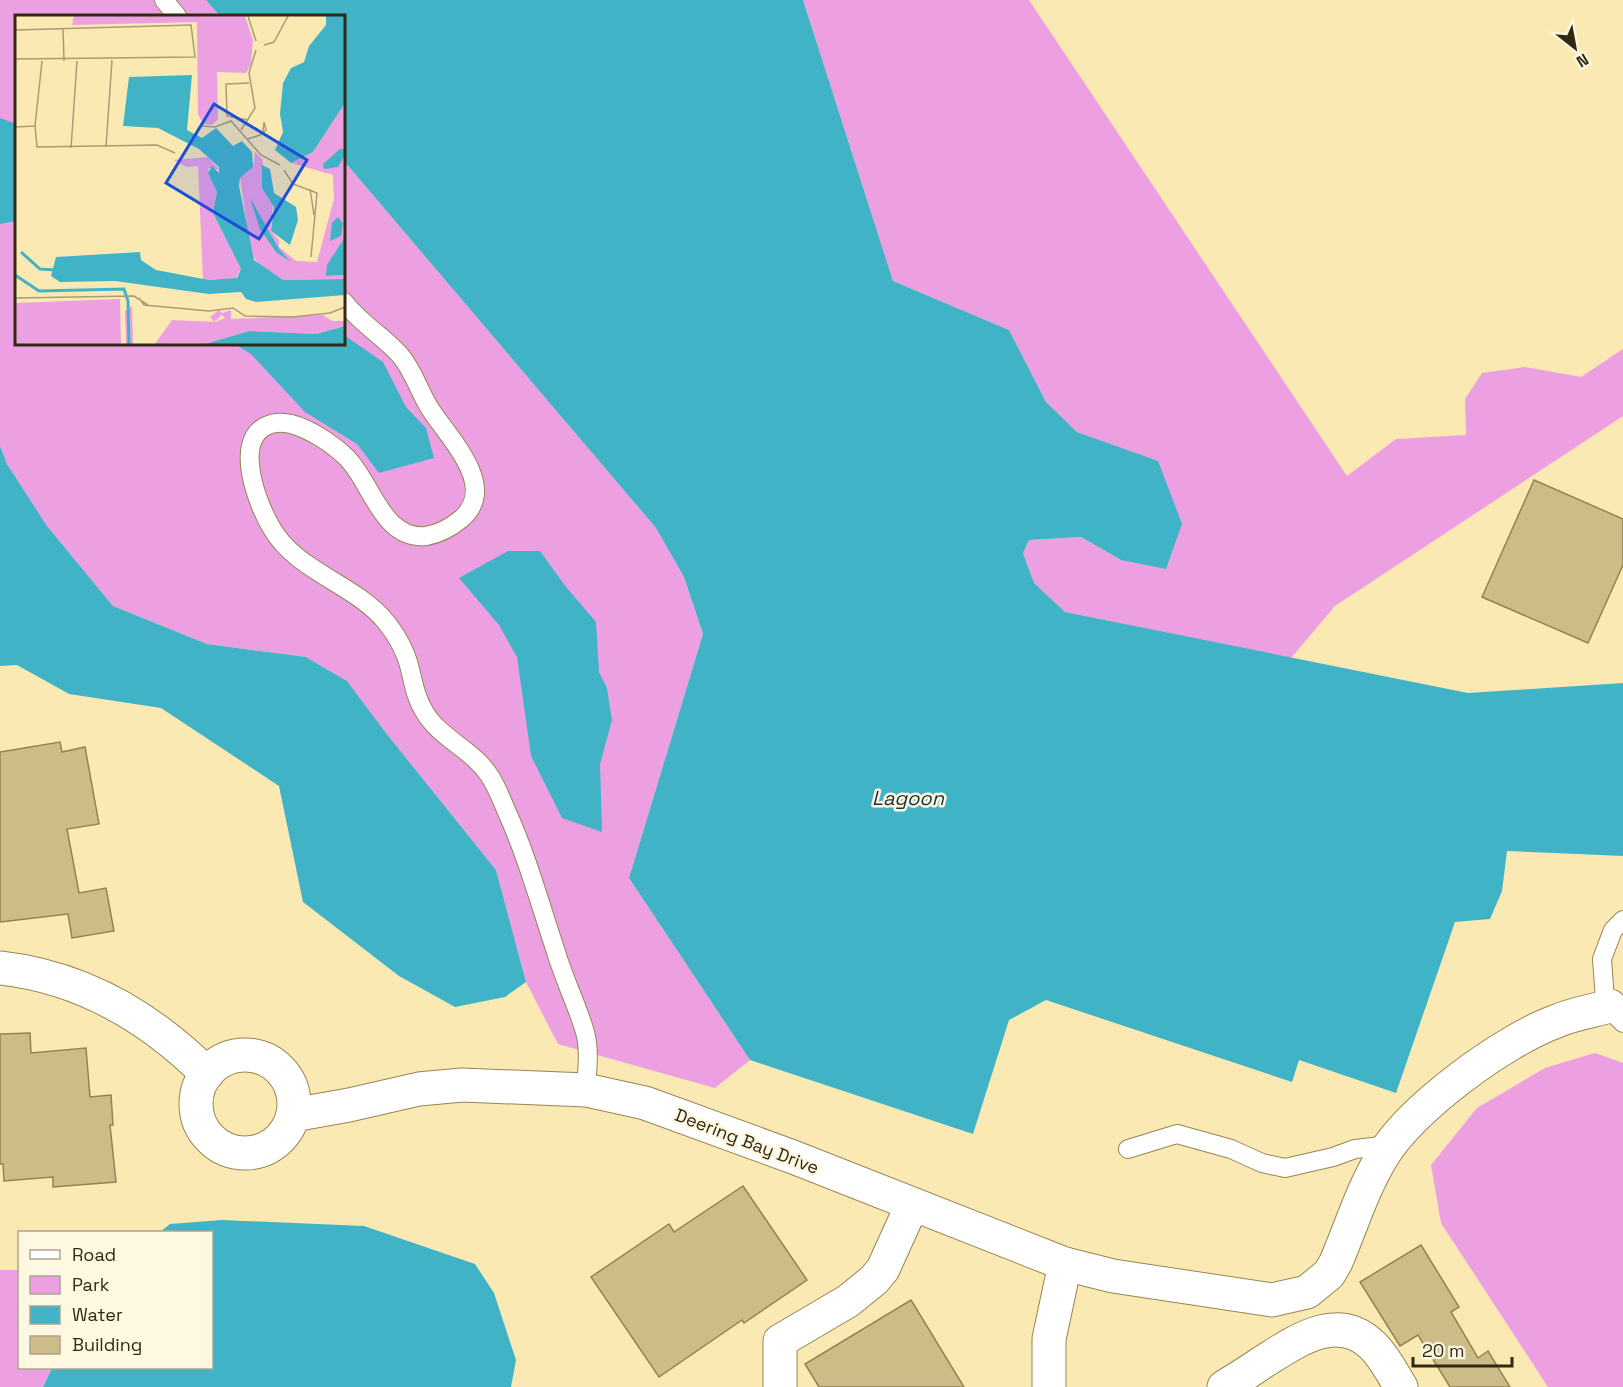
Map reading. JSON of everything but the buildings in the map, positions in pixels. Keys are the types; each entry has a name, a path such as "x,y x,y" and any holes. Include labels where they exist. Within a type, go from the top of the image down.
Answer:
{"street":[{"path":"0,968 64,981 112,1001 189,1056 207,1074"},
{"name":"Deering Bay Drive","path":"293,1115 419,1089 462,1085 586,1090 645,1103 793,1157 1065,1264 1113,1276 1265,1300 1307,1292 1329,1274 1368,1183 1390,1145 1403,1128 1429,1104 1493,1056 1556,1021 1616,1015"},
{"path":"240,1056 255,1056 270,1062 290,1084 293,1115 287,1129 277,1141 262,1150 246,1154 229,1151 214,1143 203,1131 196,1114 196,1097 201,1081 207,1074 225,1060 240,1056"},
{"path":"780,1387 780,1341 848,1301 874,1280 883,1269 912,1205"},
{"path":"1048,1387 1049,1339 1065,1264"},
{"path":"1224,1387 1296,1341 1327,1329 1349,1332 1371,1344 1380,1353 1401,1387"}],"lane":[{"path":"164,0 176,15"},
{"path":"345,303 357,319 402,357 426,403 472,472 476,486 474,500 466,515 452,526 434,535 405,534 381,511 360,474 347,457 330,443 292,424 277,423 257,432 249,458 252,480 259,502 278,541 293,555 351,592 373,609 385,622 396,636 406,656 418,700 424,712 433,725 489,774 515,830 586,1033 588,1054 586,1090"},
{"path":"1616,1015 1605,1000 1602,985 1602,959 1613,930 1623,920"},
{"path":"1128,1149 1177,1134 1231,1149 1262,1163 1285,1168 1333,1157 1355,1149 1390,1145"}],"green space":[{"path":"0,0 206,0 219,15 15,15 15,345 345,345 345,162 656,528 684,577 703,634 629,878 750,1060 715,1088 558,1044 526,982 496,870 347,681 306,657 207,644 113,606 47,526 7,464 0,446"},
{"path":"803,0 1029,0 1347,476 1396,439 1466,435 1465,399 1482,373 1525,367 1581,377 1623,349 1623,416 1335,606 1291,658 1065,612 1034,583 1023,553 1029,540 1081,537 1121,560 1158,462 1077,432 1046,402 1009,330 893,281"},
{"path":"1595,1053 1623,1063 1623,1387 1548,1387 1441,1223 1431,1165 1477,1108 1545,1068"},
{"path":"0,1270 18,1270 18,1369 52,1369 43,1387 0,1387"}],"water":[{"name":"Lagoon","path":"206,0 803,0 893,281 1009,330 1046,402 1077,432 1158,461 1182,524 1166,569 1121,560 1081,537 1029,540 1023,553 1034,583 1065,612 1468,693 1623,683 1623,856 1507,851 1502,891 1490,919 1455,922 1396,1093 1299,1060 1292,1082 1046,1000 1009,1020 973,1134 750,1060 629,878 703,634 684,577 656,528 345,162 345,15 219,15"},
{"path":"0,118 15,124 15,221 0,224"},
{"path":"345,336 383,362 406,407 426,428 434,458 379,473 357,444 305,412 251,354 237,345 345,345"},
{"path":"0,446 7,464 47,526 113,606 207,644 306,657 347,681 496,870 526,982 505,997 455,1007 399,976 303,902 279,786 161,708 69,694 17,665 0,666"},
{"path":"508,551 540,551 566,587 596,622 599,672 607,688 612,720 600,764 602,832 562,818 531,756 517,657 499,625 459,578"},
{"path":"222,1220 364,1226 475,1264 494,1293 516,1360 511,1387 43,1387 52,1369 213,1369 213,1231 161,1231 170,1224"}]}
